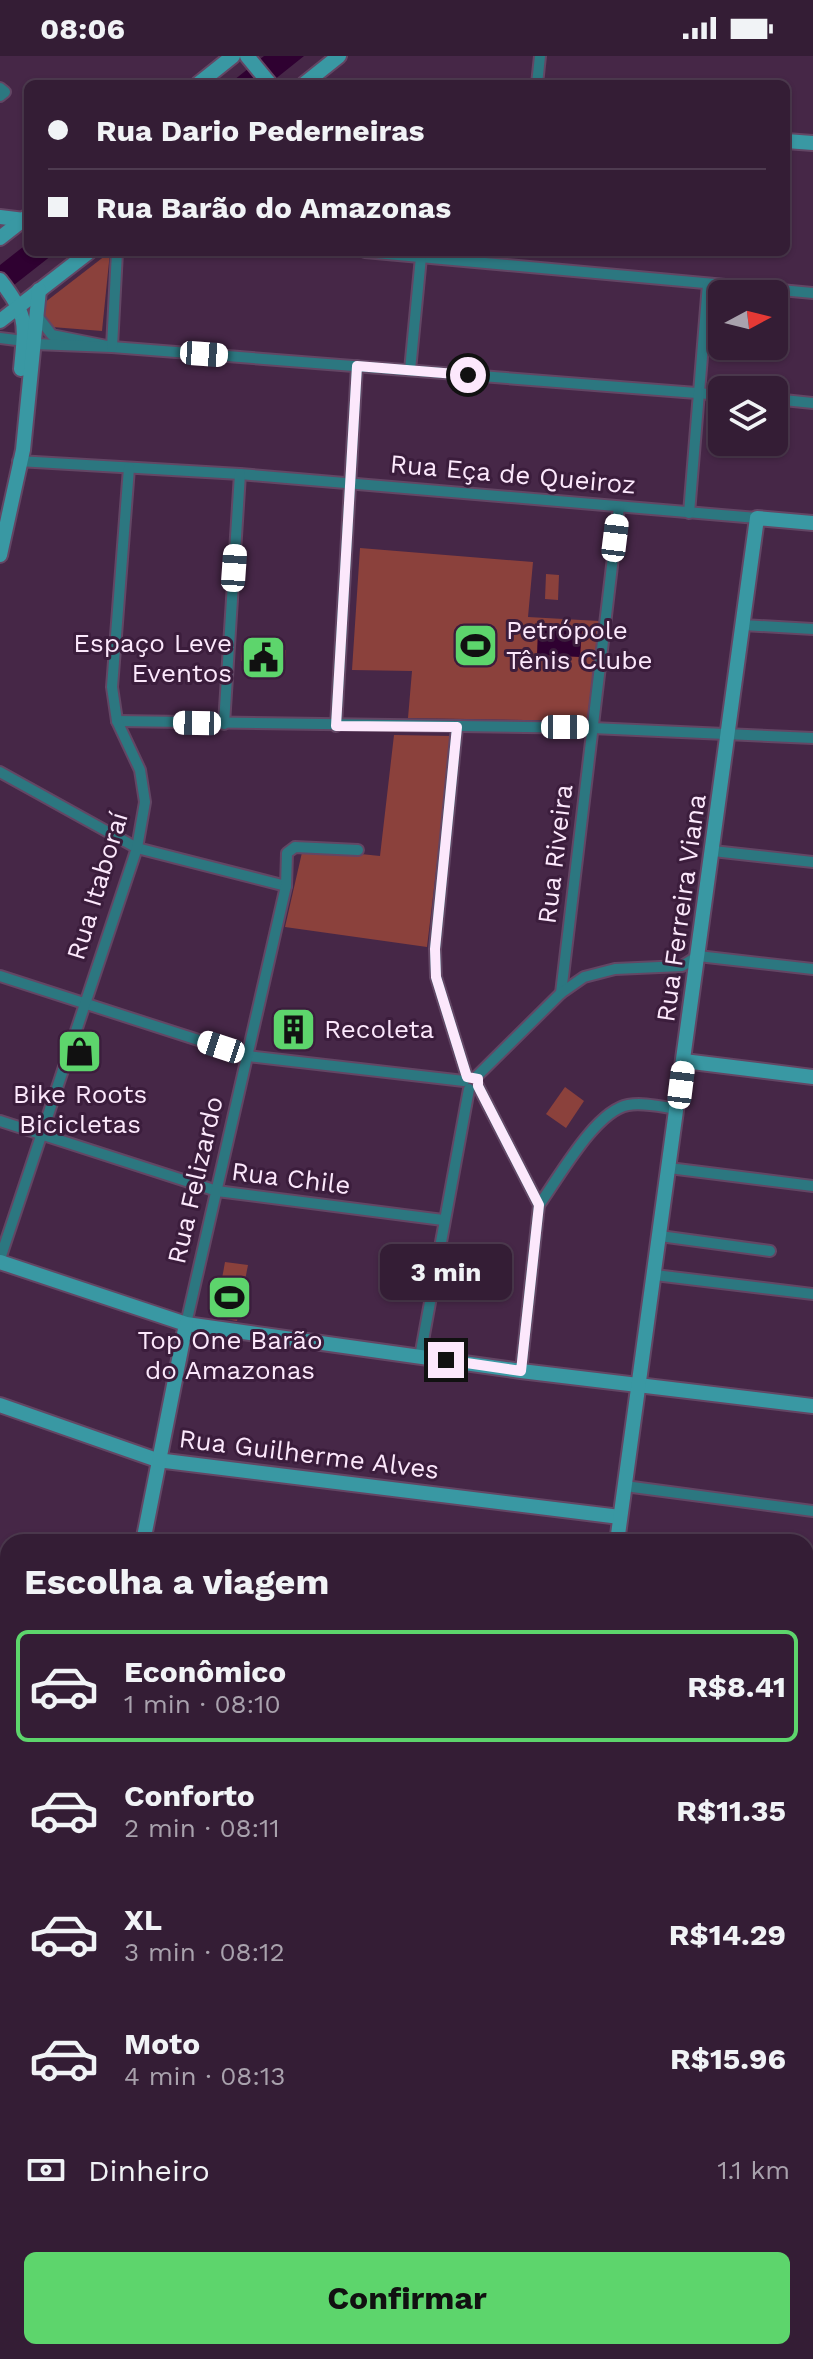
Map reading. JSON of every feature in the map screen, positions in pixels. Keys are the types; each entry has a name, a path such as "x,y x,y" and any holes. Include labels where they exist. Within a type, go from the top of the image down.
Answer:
{"street":[{"path":"203,80 233,56"},
{"path":"309,80 339,56"},
{"path":"537,80 540,56"},
{"path":"249,58 267,80"},
{"path":"790,141 813,143"},
{"path":"0,217 24,218"},
{"path":"0,238 24,220"},
{"path":"0,321 84,256"},
{"path":"111,347 117,256"},
{"path":"410,256 708,284 689,513"},
{"path":"410,370 421,257"},
{"path":"5,286 20,305 29,342"},
{"path":"0,555 18,461 14,447 39,290"},
{"path":"788,291 813,293"},
{"path":"37,313 43,327 52,335 111,347"},
{"path":"0,338 708,394"},
{"path":"336,726 357,366"},
{"path":"788,400 813,403"},
{"name":"Rua Eça de Queiroz","path":"18,461 240,474 813,523"},
{"name":"Rua Itaboraí","path":"0,1261 137,848 145,802 140,770 117,721 112,687 129,468"},
{"path":"224,724 240,474"},
{"name":"Rua Riveira","path":"561,993 619,507"},
{"name":"Rua Ferreira Viana","path":"618,1534 757,518"},
{"path":"743,625 813,629"},
{"path":"117,721 592,728 813,738"},
{"path":"457,727 435,949 436,977 471,1082 539,1205"},
{"path":"0,772 137,848 286,886"},
{"name":"Rua Felizardo","path":"144,1534 186,1324 286,886 290,849 358,850"},
{"path":"713,851 813,862"},
{"path":"420,1357 471,1082 561,993 584,977 615,969 682,966 698,956 813,969"},
{"path":"0,976 248,1056 471,1082"},
{"path":"684,1061 813,1077"},
{"path":"521,1371 539,1205 583,1142 611,1113 625,1105 639,1104 678,1109"},
{"name":"Rua Chile","path":"0,1121 217,1191 443,1220"},
{"path":"669,1168 813,1186"},
{"path":"660,1236 770,1251"},
{"path":"0,1261 186,1324 521,1371 813,1406"},
{"path":"655,1275 813,1294"},
{"name":"Rua Guilherme Alves","path":"0,1405 157,1460 620,1517"},
{"path":"625,1486 813,1511"}],"shaded area":[{"path":"264,56 304,56 274,80 234,80"},
{"path":"24,246 24,256 51,256 0,296 0,265"},
{"path":"105,256 110,256 102,331 52,327 43,315 44,303"},
{"name":"Petrópole Tênis Clube","path":"360,548 533,562 528,617 599,621 587,721 408,718 412,671 352,670"},
{"path":"546,574 559,575 558,600 545,599"},
{"path":"538,628 582,630 580,657 537,655"},
{"name":"Espaço Leve Eventos","path":"242,648 286,650 285,663 241,661"},
{"path":"394,735 452,736 427,947 285,927 303,848 380,856"},
{"path":"565,1087 584,1101 566,1128 546,1114"},
{"name":"Top One Barão do Amazonas","path":"225,1262 248,1265 237,1321 215,1317"}],"place":[{"name":"Petrópole Tênis Clube","path":"475,645"},
{"name":"Espaço Leve Eventos","path":"263,658"},
{"name":"Recoleta","path":"293,1029"},
{"name":"Bike Roots Bicicletas","path":"80,1051"},
{"name":"Top One Barão do Amazonas","path":"230,1297"}],"route":[{"path":"446,1360 521,1371 539,1205 478,1086 478,1079 473,1075 467,1077 436,977 435,949 457,727 336,726 357,366 468,375"}]}
